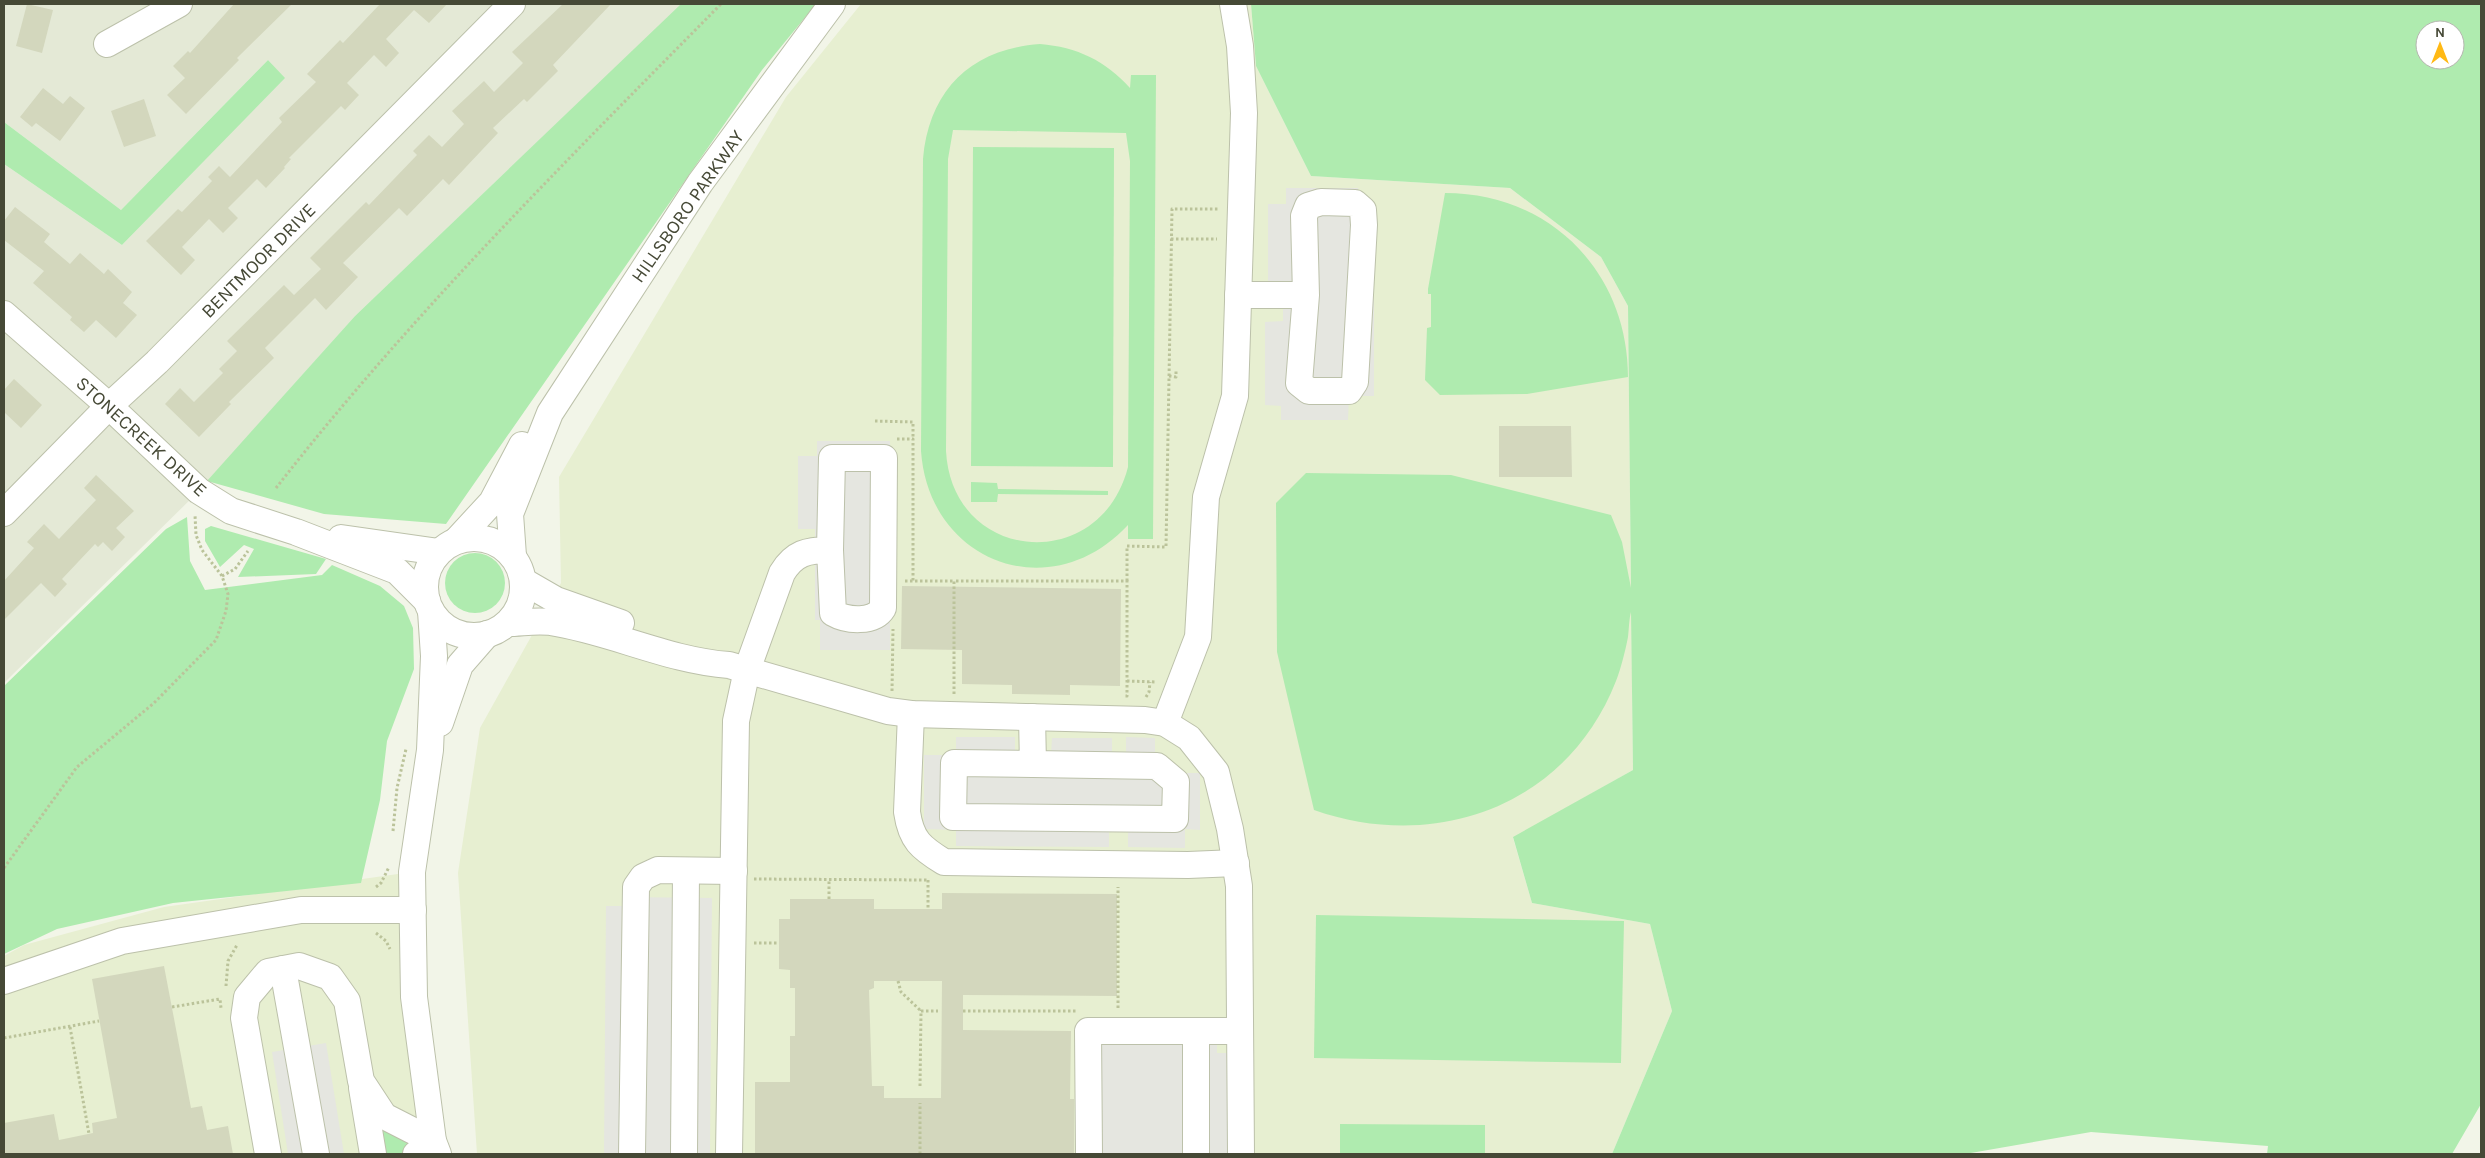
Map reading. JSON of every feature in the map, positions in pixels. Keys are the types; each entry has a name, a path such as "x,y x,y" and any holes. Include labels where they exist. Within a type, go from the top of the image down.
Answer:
{"street":[{"path":"107,44 179,4"},
{"name":"BENTMOOR DRIVE","path":"4,513 109,406 157,362 512,4"},
{"name":"HILLSBORO PARKWAY","path":"513,556 510,514 550,413 700,183 832,4"},
{"path":"1165,723 1198,637 1206,497 1235,396 1244,113 1240,46 1233,4"},
{"path":"1321,202 1355,203 1363,210 1364,225 1355,382 1349,391 1309,391 1299,384 1306,295 1304,216 1308,206 1321,202"},
{"path":"1238,295 1306,295"},
{"name":"STONECREEK DRIVE","path":"4,314 109,406 199,491 231,511 296,532 397,571 429,606"},
{"name":"HILLSBORO PARKWAY","path":"448,546 492,502 531,428 550,413"},
{"path":"832,458 884,458 883,608 878,615 872,618 840,617 833,613 830,550 832,458"},
{"name":"STONECREEK DRIVE","path":"296,532 448,546"},
{"path":"429,1150 414,996 412,872 430,750 434,656 426,575 448,546 472,538 487,539 501,546 513,556 523,581 520,604 460,665 430,750"},
{"path":"729,1154 740,875 736,721 738,668 782,573 790,561 800,553 811,550 830,550"},
{"path":"523,581 552,611 603,633 710,663 738,668 888,711 911,714 1145,720 1165,723 1189,738 1216,772 1236,862 1239,886 1241,1154"},
{"path":"429,606 441,624 455,632 471,636 552,611"},
{"path":"911,714 907,812 909,826 915,840 924,850 944,862 1188,865 1236,862"},
{"path":"1032,717 1033,764"},
{"path":"954,763 1033,764 1157,766 1176,782 1175,819 953,817 954,763"},
{"path":"632,1154 636,887 643,877 658,870 740,875"},
{"path":"684,1154 686,871"},
{"path":"4,980 122,941 301,910 413,910"},
{"path":"268,1154 244,1018 247,997 268,972 299,966 330,977 347,1001 374,1154"},
{"path":"283,969 316,1154"},
{"path":"1089,1154 1088,1031 1239,1031"},
{"path":"1196,1031 1196,1154"},
{"path":"361,1081 384,1116 429,1150"}],"path":[{"path":"276,488 317,436 512,216 721,4"},
{"path":"1120,696 1127,696 1127,546 1166,547 1172,209 1241,210"},
{"path":"1171,239 1240,238"},
{"path":"1169,376 1176,377 1176,371"},
{"path":"876,421 913,422 913,581"},
{"path":"894,439 913,439"},
{"path":"4,868 77,767 154,703 210,649 216,640 226,611 228,594 222,576 202,550 196,534 195,510"},
{"path":"222,576 235,569 248,551"},
{"path":"898,581 1127,581"},
{"path":"954,581 954,702"},
{"path":"740,875 829,879 934,880"},
{"path":"828,899 829,879"},
{"path":"928,880 928,909"},
{"path":"898,981 901,992 921,1011 938,1011"},
{"path":"172,1007 220,999 223,1017"},
{"path":"920,1086 921,1011"},
{"path":"4,1038 99,1021"},
{"path":"70,1026 89,1134"},
{"path":"920,1103 920,1154"}],"shaded area":[{"path":"4,4 682,4 355,316 199,491 4,683 4,164 122,245 284,78 268,60 121,210 4,122"},
{"path":"861,4 1251,4 1256,66 1311,176 1510,188 1601,257 1628,306 1633,770 1513,838 1532,903 1650,924 1672,1011 1612,1154 477,1154 458,873 480,728 561,583 559,477 786,97"},
{"path":"1286,188 1358,188 1358,205 1374,205 1374,396 1349,396 1348,420 1281,420 1281,406 1265,405 1265,322 1283,321 1283,283 1268,282 1268,204 1286,204"},
{"path":"817,441 890,441 890,650 820,650 820,620 815,620 815,529 798,529 798,456 817,456"},
{"path":"956,737 1015,737 1015,754 1051,754 1052,738 1112,738 1112,755 1126,755 1126,737 1155,738 1155,755 1168,758 1184,773 1200,773 1200,830 1185,829 1185,848 1128,847 1128,831 1109,831 1109,847 956,846 956,830 924,829 924,755 956,755"},
{"path":"412,872 438,1154 4,1154 4,956 24,945 164,907"},
{"path":"622,897 712,898 710,1154 604,1154 606,906 622,906"},
{"path":"1086,1017 1233,1017 1217,1043 1217,1053 1231,1053 1231,1154 1086,1154"},
{"path":"326,1043 344,1154 288,1154 272,1052"}],"green space":[{"path":"681,4 816,4 762,70 446,524 324,514 207,481 355,316"},
{"path":"1251,4 2481,4 2481,1104 2452,1154 2267,1154 2268,1146 2091,1132 1965,1154 1612,1154 1672,1011 1650,924 1532,903 1513,837 1633,770 1631,612 1628,637 1620,671 1594,724 1565,760 1531,788 1492,808 1450,821 1406,826 1360,822 1314,810 1277,652 1276,503 1306,473 1451,475 1611,515 1622,542 1631,588 1628,306 1601,257 1510,188 1311,176 1256,66"},
{"path":"1040,44 1078,52 1101,63 1121,78 1130,88 1131,75 1156,75 1153,539 1128,539 1128,525 1097,550 1064,564 1031,568 999,561 970,546 946,521 929,490 921,451 923,159 927,134 934,113 944,94 958,78 974,64 993,54","holes":["953,130 1126,133 1130,161 1128,467 1112,502 1089,526 1060,539 1029,542 999,534 973,516 954,488 946,451 948,159"]},
{"path":"268,60 285,78 122,245 4,164 4,122 121,210"},
{"path":"973,147 1114,148 1113,467 971,466"},
{"path":"1445,193 1483,197 1518,207 1549,224 1576,246 1598,273 1614,304 1624,339 1628,377 1527,394 1440,395 1425,380 1427,328 1431,327 1431,294 1428,294 1428,289"},
{"path":"971,482 997,483 998,489 1108,491 1108,495 998,494 997,502 971,502"},
{"path":"187,517 190,561 205,590 322,575 332,565 380,586 404,606 413,628 414,669 387,741 380,800 361,883 173,903 57,929 4,954 4,686 166,529"},
{"path":"211,526 326,559 316,574 238,577 254,549 244,545 220,567 205,541 205,529"},
{"path":"469,553 481,553 492,558 500,566 505,577 503,595 492,608 481,613 469,613 458,608 450,600 445,589 445,577 450,566 458,558"},
{"path":"1316,915 1624,921 1621,1063 1314,1058"},
{"path":"1340,1124 1485,1125 1485,1154 1340,1154"},
{"path":"374,1125 411,1142 412,1150 401,1154 378,1154"}],"building":[{"path":"27,4 53,10 42,53 16,46"},
{"path":"234,4 292,4 237,58 239,60 186,114 167,95 185,78 173,66 188,51 190,53"},
{"path":"380,4 447,4 429,23 414,10 386,39 399,53 386,67 374,55 347,83 359,95 345,110 341,106 289,158 291,159 285,168 266,188 257,179 228,208 238,218 223,233 209,219 182,247 195,260 181,275 146,241 178,209 182,212 212,181 208,177 219,166 230,177 282,122 279,118 316,82 307,74 340,40 343,43"},
{"path":"563,4 611,4 553,65 558,71 527,102 524,99 493,128 498,133 449,185 443,179 407,216 399,208 343,263 358,277 326,310 315,298 265,348 274,358 229,402 231,404 199,437 165,404 180,388 194,402 223,373 219,369 237,351 227,341 284,285 294,295 321,269 310,258 366,202 369,205 417,155 413,151 429,135 442,147 464,124 452,111 484,81 494,92 523,63 512,52"},
{"path":"43,88 63,104 70,96 85,108 60,141 36,123 32,127 20,117"},
{"path":"144,99 156,136 124,147 111,111"},
{"path":"15,207 50,234 44,242 70,264 80,253 104,274 108,269 132,292 123,303 137,315 116,338 96,320 84,332 70,320 72,317 33,283 44,271 4,240 4,221"},
{"path":"14,379 42,405 21,428 4,412 4,390"},
{"path":"1499,426 1571,426 1572,477 1499,477"},
{"path":"96,475 134,511 116,528 125,537 112,551 103,542 98,547 95,544 62,579 67,584 55,597 41,583 4,620 4,581 34,548 27,542 44,524 59,539 96,500 84,488"},
{"path":"902,586 1121,589 1120,686 1070,685 1070,695 1012,694 1012,685 962,684 962,650 901,649"},
{"path":"942,893 1117,894 1117,996 963,995 963,1030 1071,1031 1070,1099 1074,1099 1074,1154 755,1154 755,1082 790,1082 790,1036 795,1036 795,988 790,988 790,970 779,969 779,919 790,919 790,899 874,899 874,909 942,909","holes":["874,981 942,981 941,1098 884,1098 884,1086 872,1086 869,990 874,988"]},
{"path":"164,966 191,1108 202,1106 207,1130 228,1126 233,1154 4,1154 4,1123 54,1114 59,1140 93,1133 92,1123 117,1118 92,979"}]}
